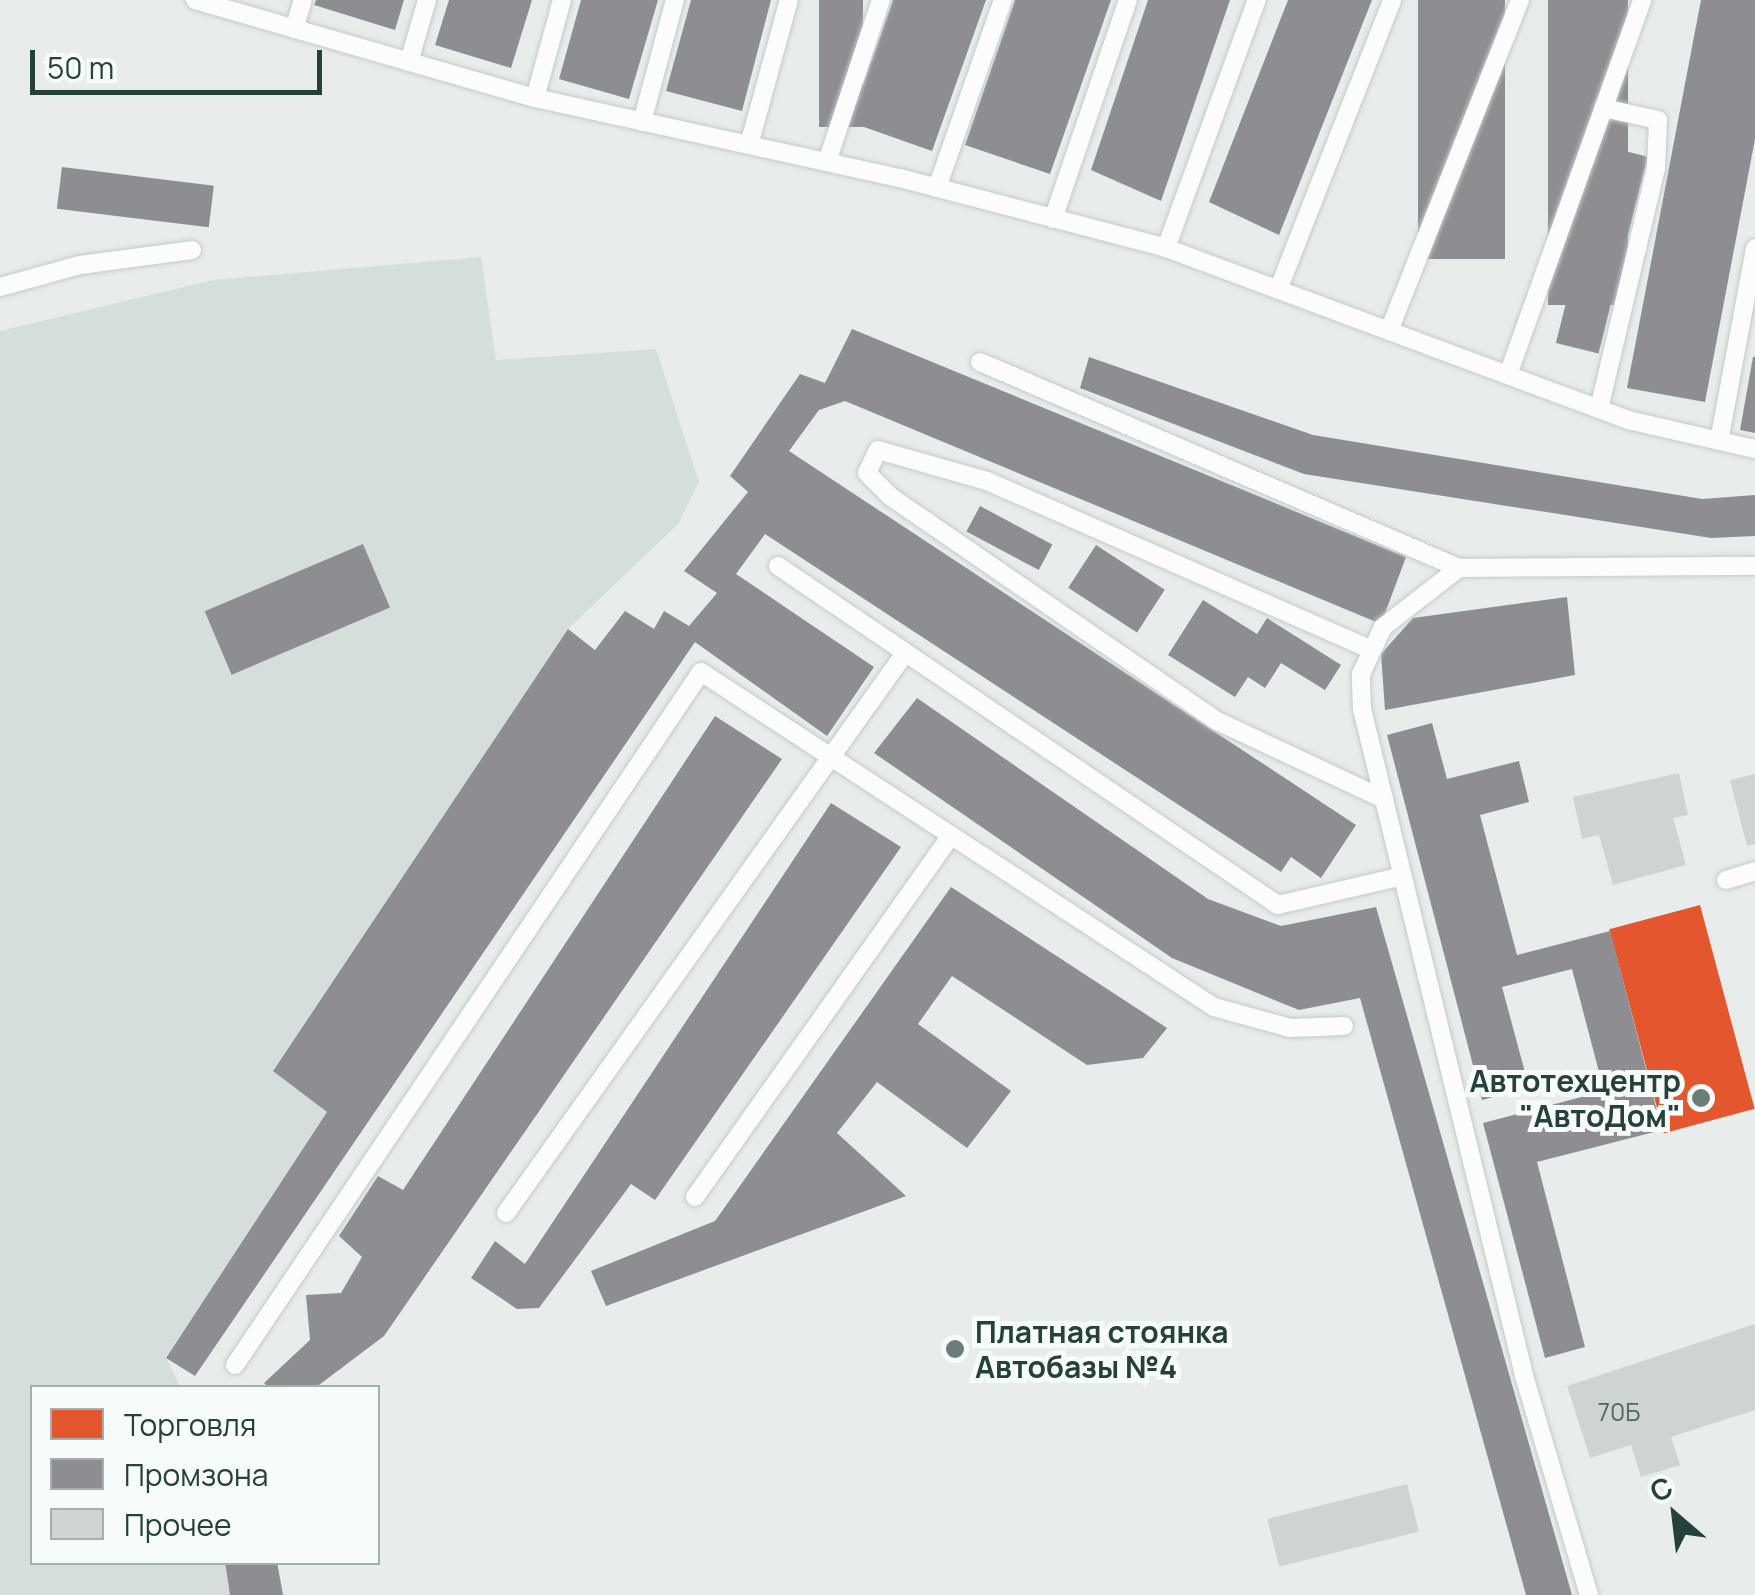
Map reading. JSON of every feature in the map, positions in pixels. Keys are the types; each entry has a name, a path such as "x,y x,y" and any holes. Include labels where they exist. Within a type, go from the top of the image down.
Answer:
{"lane":[{"path":"195,0 535,98 937,188 1166,248 1599,409 1755,450"},
{"path":"294,29 303,0"},
{"path":"408,62 427,0"},
{"path":"535,98 562,0"},
{"path":"642,122 675,0"},
{"path":"749,145 789,0"},
{"path":"827,162 881,0"},
{"path":"937,188 1003,0"},
{"path":"1053,219 1128,0"},
{"path":"1166,248 1258,0"},
{"path":"1278,290 1392,0"},
{"path":"1389,331 1520,0"},
{"path":"1508,375 1642,0"},
{"path":"1599,409 1656,168 1658,120 1603,108"},
{"path":"1719,441 1755,248"},
{"path":"0,287 80,265 192,250"},
{"path":"980,362 1459,568 1755,566"},
{"path":"1372,650 987,481 878,450 866,472 891,496 1214,720 1384,799"},
{"path":"778,566 1278,905 1403,876"},
{"path":"1459,568 1383,627 1361,674 1362,709 1524,1376 1589,1595"},
{"path":"506,1213 834,759 905,653"},
{"path":"235,1365 701,672 1214,1007 1290,1028 1344,1026"},
{"path":"695,1197 951,835"},
{"path":"1726,880 1755,871"}],"shaded area":[{"path":"481,257 496,360 656,349 699,482 678,524 568,629 273,1070 327,1112 166,1357 179,1385 30,1385 30,1565 225,1565 230,1595 0,1595 0,331 213,280"}],"building: Торговля":[{"path":"1700,905 1755,1109 1664,1133 1609,929"}],"building: Промзона":[{"path":"316,0 404,0 395,30 314,5"},
{"path":"449,0 532,0 511,68 435,45"},
{"path":"581,0 658,0 629,99 559,79"},
{"path":"691,0 771,0 742,111 666,91"},
{"path":"819,0 863,0 863,127 819,127"},
{"path":"893,0 986,0 932,151 850,122"},
{"path":"1015,0 1111,0 1050,174 965,145"},
{"path":"1148,0 1230,0 1161,201 1091,170"},
{"path":"1288,0 1372,0 1279,235 1209,202"},
{"path":"1418,0 1505,0 1505,259 1418,259"},
{"path":"1548,0 1628,0 1628,305 1548,305"},
{"path":"1701,0 1755,0 1755,139 1705,402 1627,388"},
{"path":"1605,146 1648,157 1599,354 1556,343"},
{"path":"62,167 214,186 209,227 57,209"},
{"path":"852,329 1406,557 1381,624 845,401 819,410 789,451 1356,825 1321,878 1291,857 1281,872 765,534 736,574 874,667 827,736 695,642 195,1376 166,1358 327,1112 273,1071 568,629 595,650 625,611 654,629 664,611 689,626 717,593 684,571 748,492 730,476 800,374 825,383"},
{"path":"1089,357 1313,435 1702,499 1755,495 1755,536 1711,538 1304,474 1080,388"},
{"path":"1755,357 1755,433 1740,430"},
{"path":"980,506 1052,544 1039,570 966,532"},
{"path":"363,544 390,608 232,675 205,611"},
{"path":"1096,545 1165,590 1137,632 1068,588"},
{"path":"1567,597 1575,675 1385,710 1381,654 1413,618"},
{"path":"1203,600 1257,634 1267,618 1341,665 1325,690 1281,663 1265,688 1248,677 1235,697 1168,655"},
{"path":"917,698 1208,899 1281,926 1376,907 1572,1595 1526,1595 1360,998 1299,1010 1172,958 874,753"},
{"path":"715,716 782,759 384,1336 319,1385 266,1385 310,1340 306,1295 341,1293 362,1257 339,1236 378,1176 403,1190"},
{"path":"1432,723 1447,779 1519,761 1529,802 1480,815 1517,955 1610,931 1662,1130 1537,1162 1585,1347 1545,1358 1483,1123 1604,1091 1572,969 1502,987 1529,1087 1482,1100 1387,735"},
{"path":"831,803 901,847 655,1200 631,1184 539,1308 517,1309 471,1278 495,1241 525,1264"},
{"path":"951,887 1167,1028 1143,1058 1087,1065 952,976 918,1024 1011,1091 967,1148 877,1082 837,1133 906,1196 606,1306 591,1271 715,1221"},
{"path":"225,1565 278,1565 283,1595 230,1595"}],"building: Прочее":[{"path":"1679,773 1688,815 1673,818 1686,865 1613,885 1599,835 1582,839 1573,797"},
{"path":"1755,774 1755,844 1747,846 1730,780"},
{"path":"1755,1324 1755,1410 1671,1437 1680,1465 1641,1477 1631,1445 1590,1458 1567,1386"},
{"path":"1407,1484 1419,1532 1279,1566 1267,1519"}],"place":[{"name":"Автотехцентр \"АвтоДом\"","path":"1701,1098"},
{"name":"Платная стоянка Автобазы №4","path":"955,1349"}]}
